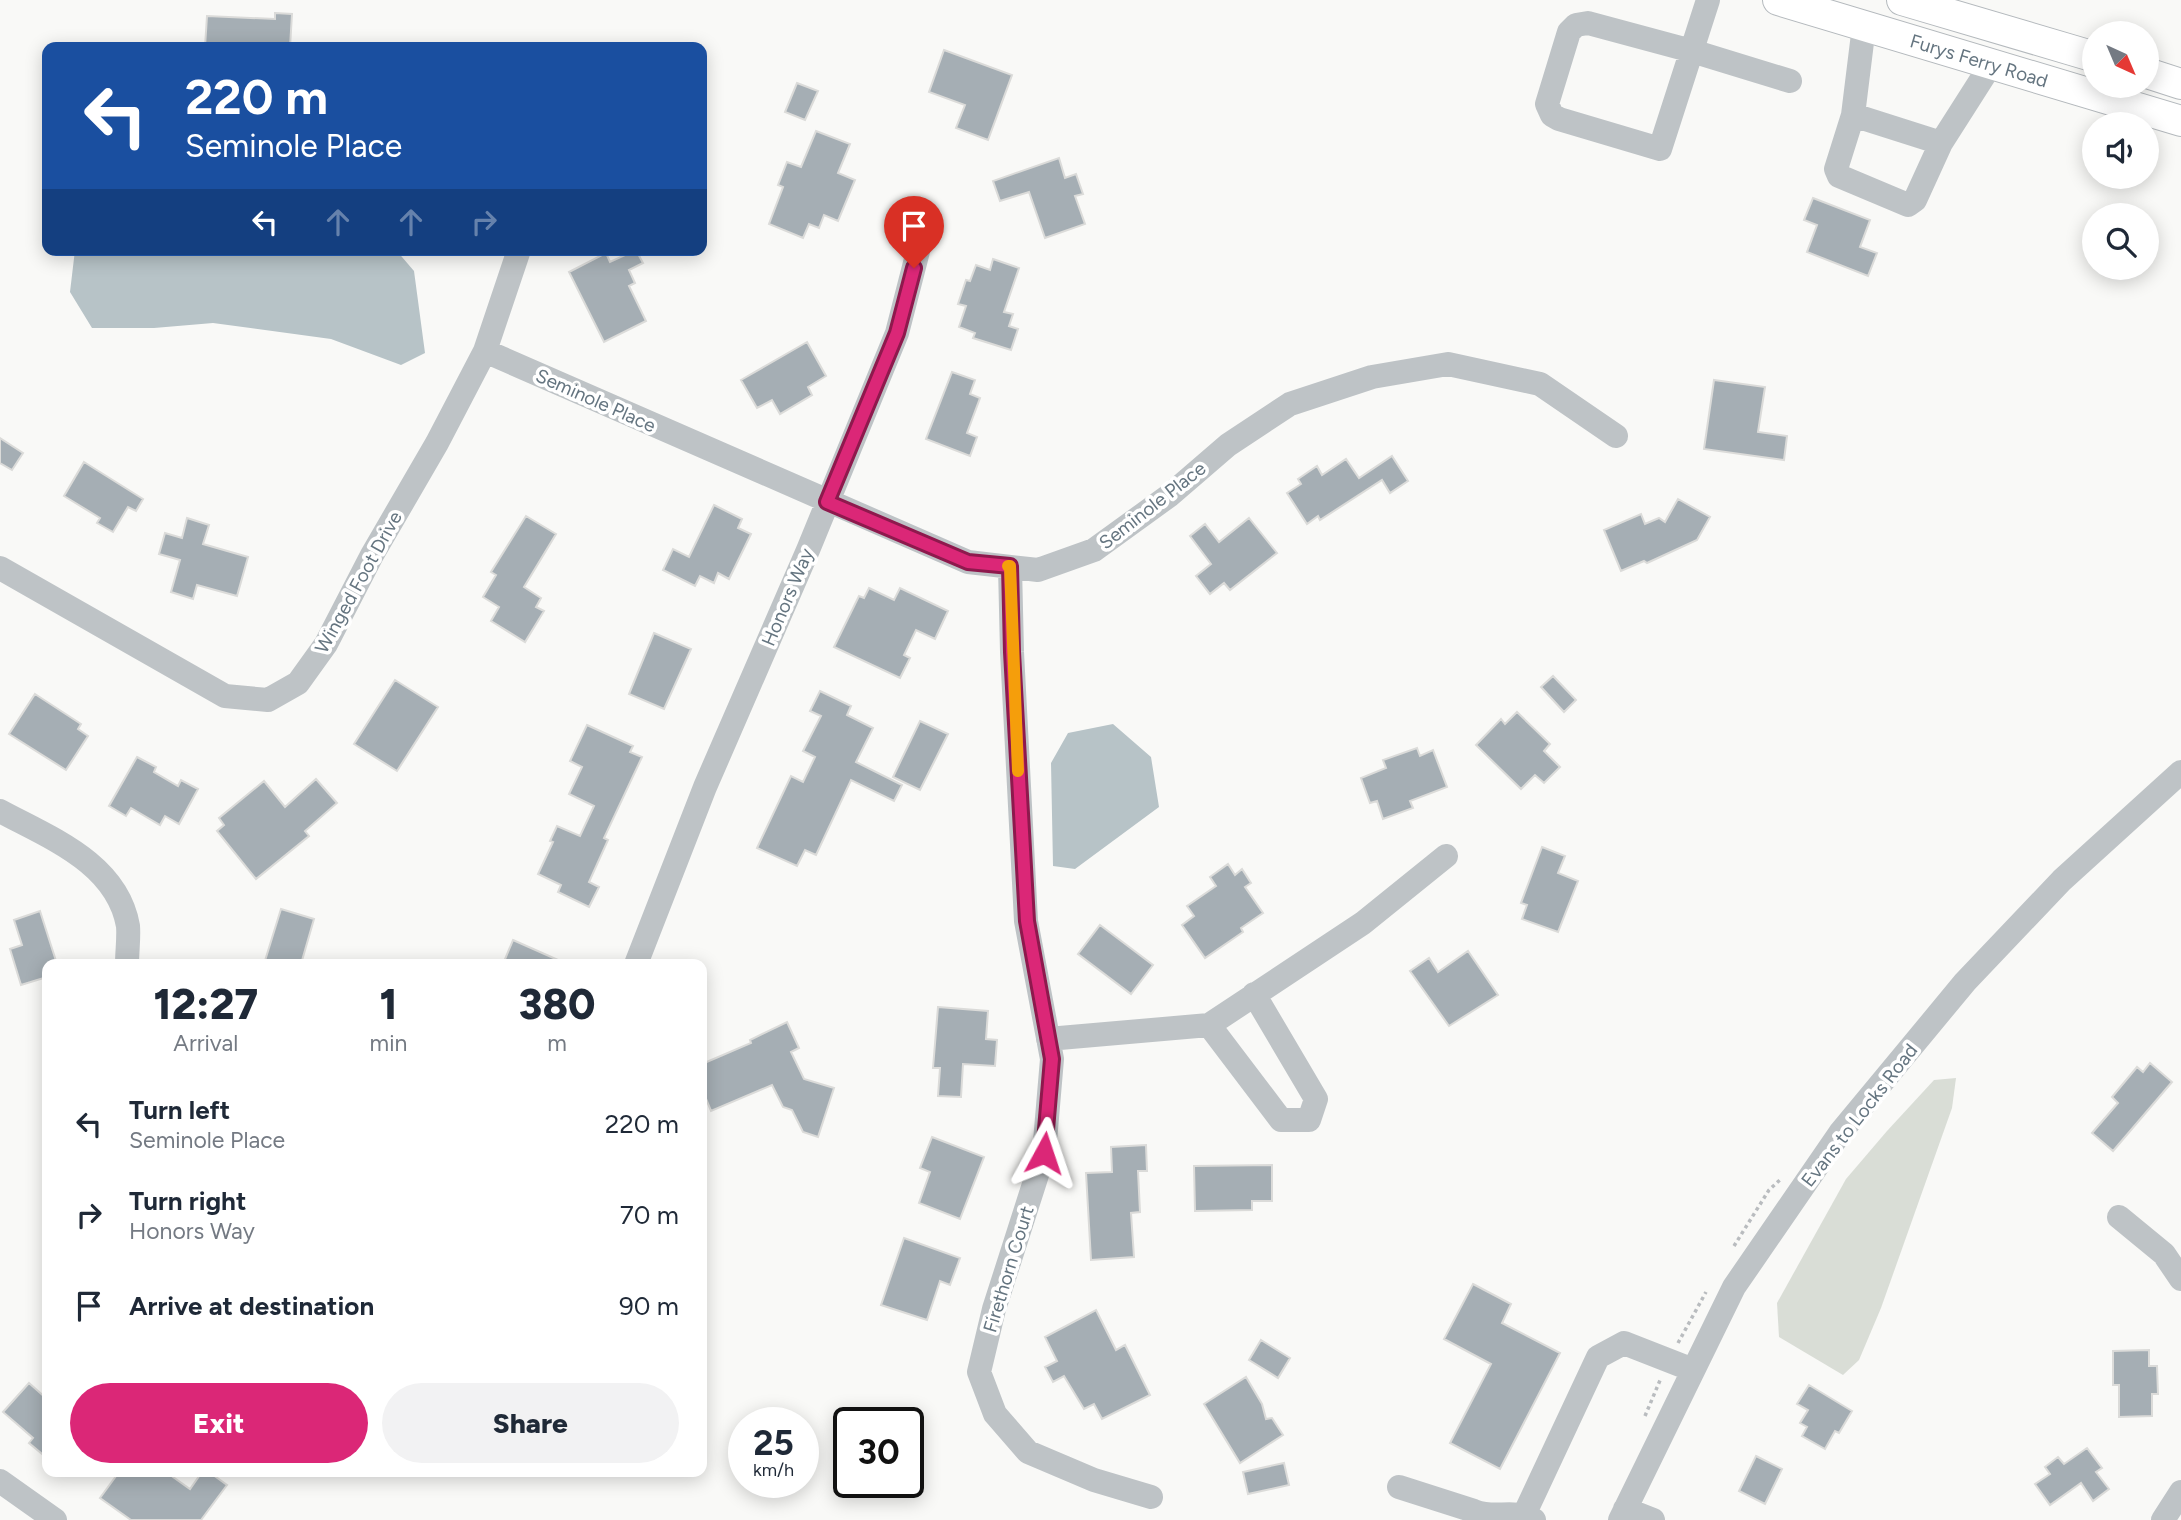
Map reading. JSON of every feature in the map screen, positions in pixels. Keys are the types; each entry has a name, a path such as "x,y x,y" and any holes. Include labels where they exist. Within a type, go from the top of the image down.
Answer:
{"main road":[{"name":"Furys Ferry Road","path":"1778,0 2181,121"},
{"name":"Furys Ferry Road","path":"1902,0 2082,53"},
{"path":"2160,77 2181,83"}],"street":[{"path":"1708,0 1692,51 1660,149 1559,120 1548,110 1547,104 1569,32 1576,25 1588,23 1692,51 1790,81"},
{"path":"1864,26 1853,116 1836,169 1839,176 1908,205 1915,200 1941,143 1993,64"},
{"path":"1853,116 1941,143"},
{"name":"Honors Way","path":"638,959 705,787 897,333 925,224"},
{"name":"Winged Foot Drive","path":"0,568 225,696 268,700 298,683 326,643 485,351 517,256"},
{"name":"Seminole Place","path":"485,351 968,562 1038,570 1094,550 1170,495 1227,444 1290,404 1372,377 1448,364 1540,384 1616,436"},
{"name":"Firethorn Court","path":"1010,566 1012,652 1027,921 1052,1059 1044,1153 994,1309 979,1372 995,1414 1028,1452 1094,1480 1151,1497"},
{"name":"Evans to Locks Road","path":"1622,1514 1734,1287 1840,1132 1965,982 2062,880 2181,772"},
{"path":"0,811 81,855 112,886 128,926 127,959"},
{"path":"1048,1040 1209,1025 1363,923 1446,856"},
{"path":"1209,1025 1281,1120 1309,1120 1316,1099 1254,994"},
{"path":"2119,1217 2164,1254 2181,1279"},
{"path":"1399,1487 1474,1511 1485,1518 1529,1517 1598,1357 1624,1343 1693,1370"},
{"path":"0,1481 55,1520"},
{"path":"2163,1520 2181,1492"},
{"path":"1622,1514 1653,1520"}],"shaded area":[{"path":"74,256 401,256 414,271 425,353 401,365 331,339 213,323 154,328 92,328 70,292"},
{"path":"1113,724 1151,757 1159,807 1075,869 1053,866 1051,763 1068,733"},
{"path":"1956,1078 1952,1108 1881,1308 1859,1360 1843,1375 1779,1337 1777,1303 1846,1179 1934,1080"}],"building":[{"path":"275,13 292,14 290,42 205,42 207,16 275,19"},
{"path":"944,50 1012,75 988,140 956,128 965,105 929,92"},
{"path":"797,83 818,91 805,120 785,112"},
{"path":"816,131 850,144 838,173 855,180 838,221 824,215 819,228 809,224 803,238 769,224 783,187 778,185 787,162 801,167"},
{"path":"1059,158 1065,178 1076,174 1083,194 1075,196 1085,224 1045,238 1029,192 1000,201 993,181"},
{"path":"1813,198 1870,220 1860,247 1877,253 1868,276 1807,252 1817,225 1804,220"},
{"path":"600,256 607,256 610,262 623,256 639,256 643,263 629,270 635,283 629,286 646,321 604,342 569,272"},
{"path":"993,259 1019,268 1004,312 1013,314 1009,326 1018,329 1011,350 973,338 975,333 959,327 966,306 958,304 966,280 970,281 976,265 990,270"},
{"path":"807,342 826,376 808,387 812,395 780,414 772,400 757,408 741,380"},
{"path":"952,372 975,380 970,394 980,398 967,433 977,437 970,456 926,439"},
{"path":"1714,380 1765,387 1758,432 1787,436 1784,460 1704,449"},
{"path":"0,438 23,453 12,470 0,463"},
{"path":"1392,456 1408,481 1390,493 1382,480 1320,520 1318,516 1307,524 1287,493 1301,484 1298,479 1317,466 1322,475 1346,459 1359,478"},
{"path":"84,462 143,499 136,511 128,507 113,532 97,523 100,518 64,496"},
{"path":"1678,499 1710,517 1697,540 1647,563 1644,561 1621,571 1604,530 1641,514 1645,524 1659,518 1665,522"},
{"path":"714,505 742,519 738,528 751,534 729,579 718,573 714,583 700,576 695,586 663,570 673,549 689,557"},
{"path":"526,516 556,534 524,587 541,598 536,607 544,611 525,642 491,621 499,607 483,597 496,575 491,572"},
{"path":"187,518 209,525 203,544 248,557 237,596 197,585 193,599 171,592 180,560 159,554 165,533 182,538"},
{"path":"1249,518 1277,553 1230,590 1224,583 1210,594 1196,576 1211,564 1190,536 1205,524 1219,542"},
{"path":"869,588 894,600 900,588 948,611 935,639 916,630 904,655 910,658 900,678 834,647 859,596 864,598"},
{"path":"654,633 691,649 664,709 629,694"},
{"path":"1553,676 1576,700 1564,712 1541,687"},
{"path":"395,680 438,707 397,771 354,744"},
{"path":"820,691 851,706 847,715 873,728 856,762 902,785 894,801 851,780 816,855 805,850 797,866 757,848 791,776 803,782 815,757 803,751 821,716 810,711"},
{"path":"35,694 81,724 78,729 88,736 66,770 9,734"},
{"path":"1517,712 1550,744 1544,751 1560,767 1544,783 1535,775 1521,789 1476,745 1501,719 1505,724"},
{"path":"920,721 948,734 920,790 893,777"},
{"path":"587,725 633,746 630,752 642,757 604,838 608,840 589,882 599,887 589,907 558,892 561,885 538,874 553,842 550,841 557,826 580,836 594,806 569,794 582,767 570,761"},
{"path":"1417,748 1420,756 1433,750 1447,787 1410,801 1413,808 1383,819 1377,801 1370,803 1361,778 1386,768 1383,760"},
{"path":"137,757 156,767 154,772 178,786 181,780 198,789 179,824 165,816 160,825 131,808 126,816 109,806"},
{"path":"316,779 337,803 305,831 309,836 256,879 217,831 224,825 219,818 264,781 285,807"},
{"path":"1542,847 1565,856 1558,873 1578,881 1558,932 1522,919 1527,905 1521,903"},
{"path":"1228,864 1235,875 1242,869 1251,883 1245,887 1263,913 1241,928 1243,932 1205,958 1182,925 1194,916 1187,906 1216,886 1210,877"},
{"path":"281,909 314,919 302,959 266,959"},
{"path":"40,911 55,959 42,959 42,979 21,985 10,949 22,945 14,920"},
{"path":"1100,925 1153,965 1131,994 1078,954"},
{"path":"513,940 556,959 505,959"},
{"path":"1468,951 1498,995 1449,1026 1410,971 1429,958 1438,972"},
{"path":"938,1007 988,1011 986,1039 997,1040 995,1066 963,1064 961,1097 938,1096 940,1068 933,1068"},
{"path":"787,1022 799,1048 791,1052 804,1079 834,1088 818,1137 803,1132 792,1110 783,1107 772,1085 711,1111 707,1101 707,1062 751,1043 750,1040"},
{"path":"2150,1063 2172,1082 2113,1151 2092,1133 2118,1103 2112,1097 2137,1067 2143,1072"},
{"path":"932,1137 984,1157 960,1219 919,1203 930,1172 920,1168"},
{"path":"1146,1145 1147,1171 1138,1171 1140,1212 1131,1213 1134,1257 1091,1260 1086,1173 1112,1172 1111,1147"},
{"path":"1272,1165 1272,1201 1252,1201 1252,1210 1195,1211 1194,1166"},
{"path":"904,1238 960,1258 950,1285 940,1281 927,1320 881,1305"},
{"path":"1473,1284 1511,1304 1502,1323 1560,1353 1500,1469 1450,1443 1491,1364 1444,1339"},
{"path":"1096,1310 1116,1350 1125,1345 1150,1395 1102,1419 1094,1404 1084,1409 1064,1376 1053,1382 1045,1367 1057,1361 1045,1337"},
{"path":"1261,1340 1290,1358 1278,1378 1249,1360"},
{"path":"2149,1350 2149,1366 2157,1366 2158,1394 2152,1394 2152,1416 2119,1417 2119,1385 2113,1385 2113,1351"},
{"path":"1246,1377 1262,1404 1266,1419 1272,1418 1283,1435 1240,1463 1204,1404"},
{"path":"29,1383 42,1395 42,1454 29,1443 33,1438 3,1412"},
{"path":"1809,1385 1852,1411 1839,1433 1835,1431 1825,1449 1802,1436 1807,1427 1800,1423 1808,1410 1797,1404"},
{"path":"2087,1448 2102,1468 2096,1472 2109,1489 2093,1501 2081,1483 2050,1505 2035,1484 2050,1474 2045,1467 2058,1457 2064,1464"},
{"path":"1756,1456 1782,1469 1765,1504 1739,1491"},
{"path":"1284,1463 1289,1485 1248,1494 1243,1472"},
{"path":"115,1477 173,1477 190,1489 198,1477 216,1477 227,1485 201,1520 131,1520 100,1498"}],"slow traffic":[{"path":"1008,566 1018,771"}],"route":[{"path":"914,268 897,333 827,502 968,562 1010,566 1012,652 1027,921 1052,1059 1044,1153"}]}
